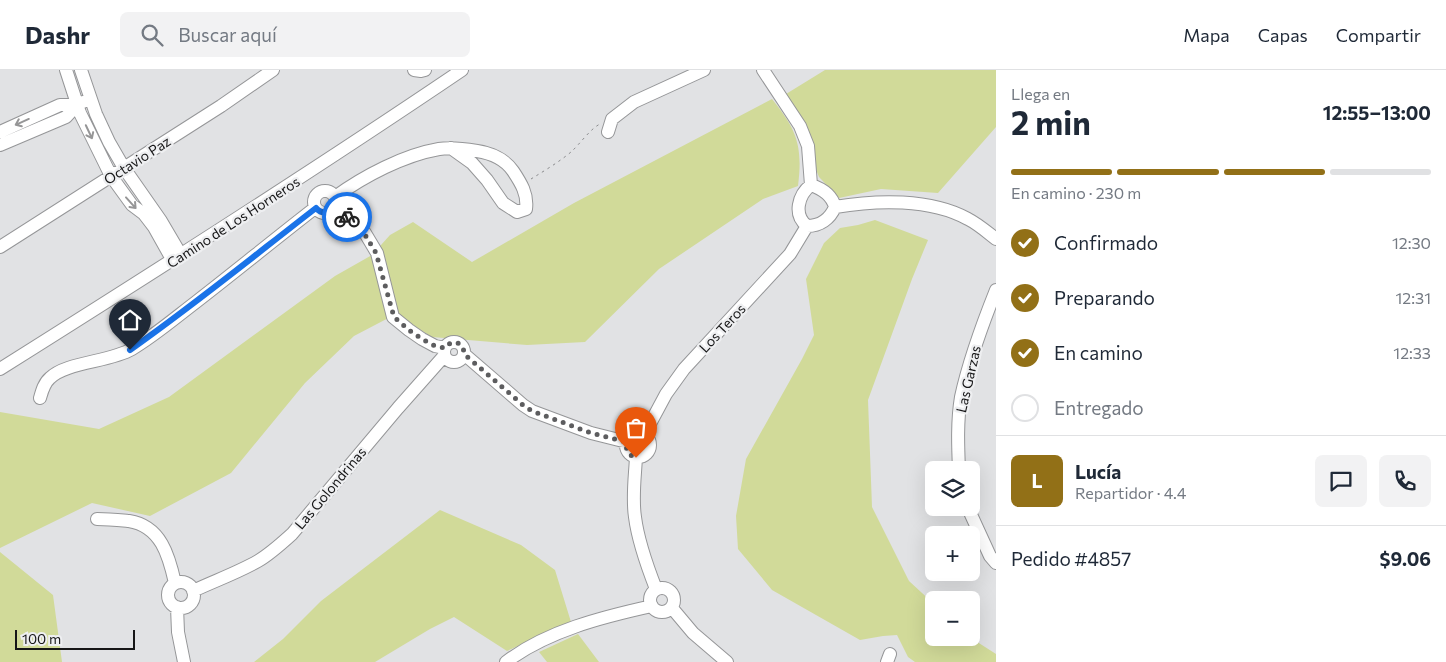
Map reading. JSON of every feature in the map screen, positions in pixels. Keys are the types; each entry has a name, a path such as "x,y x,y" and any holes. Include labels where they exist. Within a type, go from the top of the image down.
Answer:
{"street":[{"path":"66,70 77,105 111,176 132,205 144,214 177,258"},
{"path":"81,70 102,128 124,168 161,221 177,258"},
{"name":"Octavio Paz","path":"0,247 221,106 273,70"},
{"path":"414,70 425,70"},
{"name":"Camino de Los Horneros","path":"0,369 177,258 462,70"},
{"path":"608,132 612,118 634,102 704,70"},
{"path":"763,70 800,126 808,146 811,185"},
{"path":"0,145 66,117 77,105 90,98"},
{"path":"0,132 60,105 77,105"},
{"path":"450,148 472,163 503,203 517,212 526,209 527,200 522,184 510,167 497,157 462,148 450,148 440,148 410,156 354,183 335,202 332,211 325,213 318,211 316,208 314,201 316,194 323,190 330,191 335,202 364,233 376,253 394,317 409,330 444,352 448,361 455,363 461,360 464,354 532,411 591,433 626,442"},
{"path":"811,185 828,193 835,207 829,217 818,225 807,226 801,219 799,202 806,189 811,185"},
{"path":"835,207 860,203 927,205 951,211 968,219 996,238"},
{"path":"40,398 44,385 50,377 62,370 102,360 130,350 162,328 316,208"},
{"name":"Los Teros","path":"644,435 666,394 684,369 790,254 807,226"},
{"name":"Las Garzas","path":"959,461 958,438 961,398 975,345 996,290"},
{"name":"Las Golondrinas","path":"193,590 259,561 292,534 444,352"},
{"path":"634,434 644,435 649,440 649,451 644,456 636,458 627,450 626,442 634,434"},
{"path":"636,458 635,516 642,550 656,589"},
{"path":"972,516 990,556 996,563"},
{"path":"97,519 131,521 144,527 158,538 169,558 175,583"},
{"path":"183,582 193,590 191,602 185,607 177,607 168,598 169,589 175,583 183,582"},
{"path":"663,587 673,593 675,601 672,608 661,612 652,606 650,598 656,589 663,587"},
{"path":"506,662 520,651 542,640 603,618 652,606"},
{"path":"177,607 178,632 184,662"},
{"path":"672,608 694,633 727,662"}],"path":[{"path":"522,184 569,153 594,127 612,118"}],"green space":[{"path":"825,70 996,70 996,127 938,193 881,189 839,198 819,177 786,94"},
{"path":"772,99 793,130 799,149 798,186 763,199 659,269 585,342 527,345 432,337 406,321 398,313 354,336 305,383 231,473 150,516 92,503 0,548 0,412 99,429 169,397 335,276 372,255 390,235 413,222 472,262 574,203"},
{"path":"875,220 928,240 868,400 872,507 909,581 925,596 925,646 980,646 980,644 996,654 996,662 915,662 908,657 897,635 860,640 772,590 738,549 736,516 746,459 814,335 806,279 824,243 840,228"},
{"path":"440,510 521,545 555,570 571,622 507,651 454,617 375,662 254,662 283,639 321,601"},
{"path":"0,552 53,595 62,662 0,662"},
{"path":"578,634 599,662 547,662 539,652"}],"way so far":[{"path":"347,217 364,233 376,253 394,317 409,330 435,346 445,348 449,343 458,343 463,348 464,354 532,411 591,433 626,442 629,454 636,458"}],"route":[{"path":"130,350 162,328 316,208 318,211 325,213 335,208 347,217"}]}
